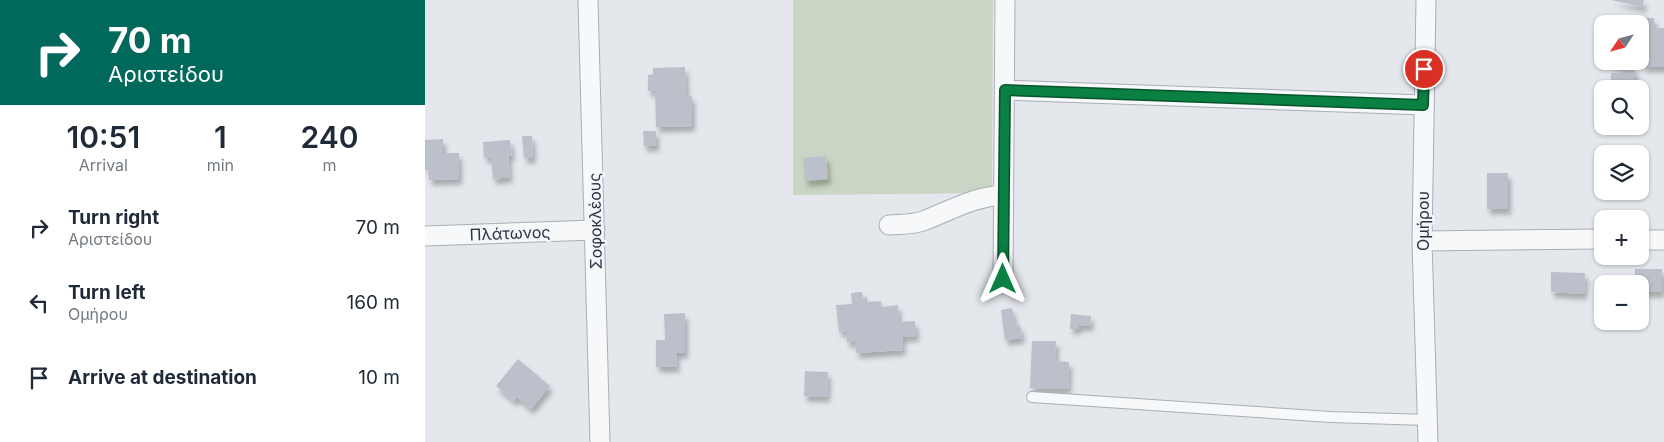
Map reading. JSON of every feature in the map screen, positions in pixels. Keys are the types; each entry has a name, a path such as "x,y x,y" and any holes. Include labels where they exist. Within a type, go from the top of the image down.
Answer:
{"street":[{"name":"Σοφοκλέους","path":"588,0 600,442"},
{"path":"1003,279 1005,0"},
{"name":"Ομήρου","path":"1425,0 1422,241 1428,442"},
{"path":"1005,90 1423,105"},
{"path":"889,225 922,221 955,206 986,196 1004,195"},
{"name":"Πλάτωνος","path":"425,236 595,230"},
{"path":"1422,241 1594,240"},
{"path":"1649,240 1664,240"}],"lane":[{"path":"1032,397 1321,416 1427,420"}],"green space":[{"path":"793,0 993,0 992,193 793,195"}],"building":[{"path":"1611,0 1644,0 1643,7"},
{"path":"1649,18 1654,18 1654,28 1664,28 1664,67 1649,67"},
{"path":"685,67 686,96 692,96 692,126 656,127 655,91 648,91 648,75 653,74 653,68"},
{"path":"1623,70 1635,70 1635,80 1611,80 1611,73 1622,73"},
{"path":"643,131 656,131 656,146 644,146"},
{"path":"522,136 532,136 533,158 524,158"},
{"path":"443,139 443,153 459,153 459,179 429,180 429,170 425,170 425,140"},
{"path":"510,140 512,156 508,156 510,177 493,179 491,157 484,158 483,142"},
{"path":"826,156 828,179 805,181 803,158"},
{"path":"1487,173 1508,173 1508,209 1487,209"},
{"path":"1635,269 1662,269 1662,292 1649,292 1649,275 1635,275"},
{"path":"1551,272 1585,273 1584,294 1551,292"},
{"path":"862,292 863,298 867,297 867,302 881,301 882,307 898,305 899,322 915,321 916,336 902,337 903,350 856,353 855,342 847,342 846,331 839,332 836,305 852,304 851,293"},
{"path":"1012,308 1015,326 1020,325 1022,338 1005,340 1001,310"},
{"path":"685,313 685,353 676,353 677,367 656,367 656,340 665,340 664,314"},
{"path":"1071,314 1091,316 1090,326 1079,325 1078,329 1070,329"},
{"path":"1032,341 1056,341 1055,361 1069,362 1068,389 1030,388"},
{"path":"518,359 550,386 531,409 517,397 514,401 496,386"},
{"path":"805,371 828,372 827,397 804,396"}],"route":[{"path":"1003,279 1005,90 1423,105 1424,69"}]}
